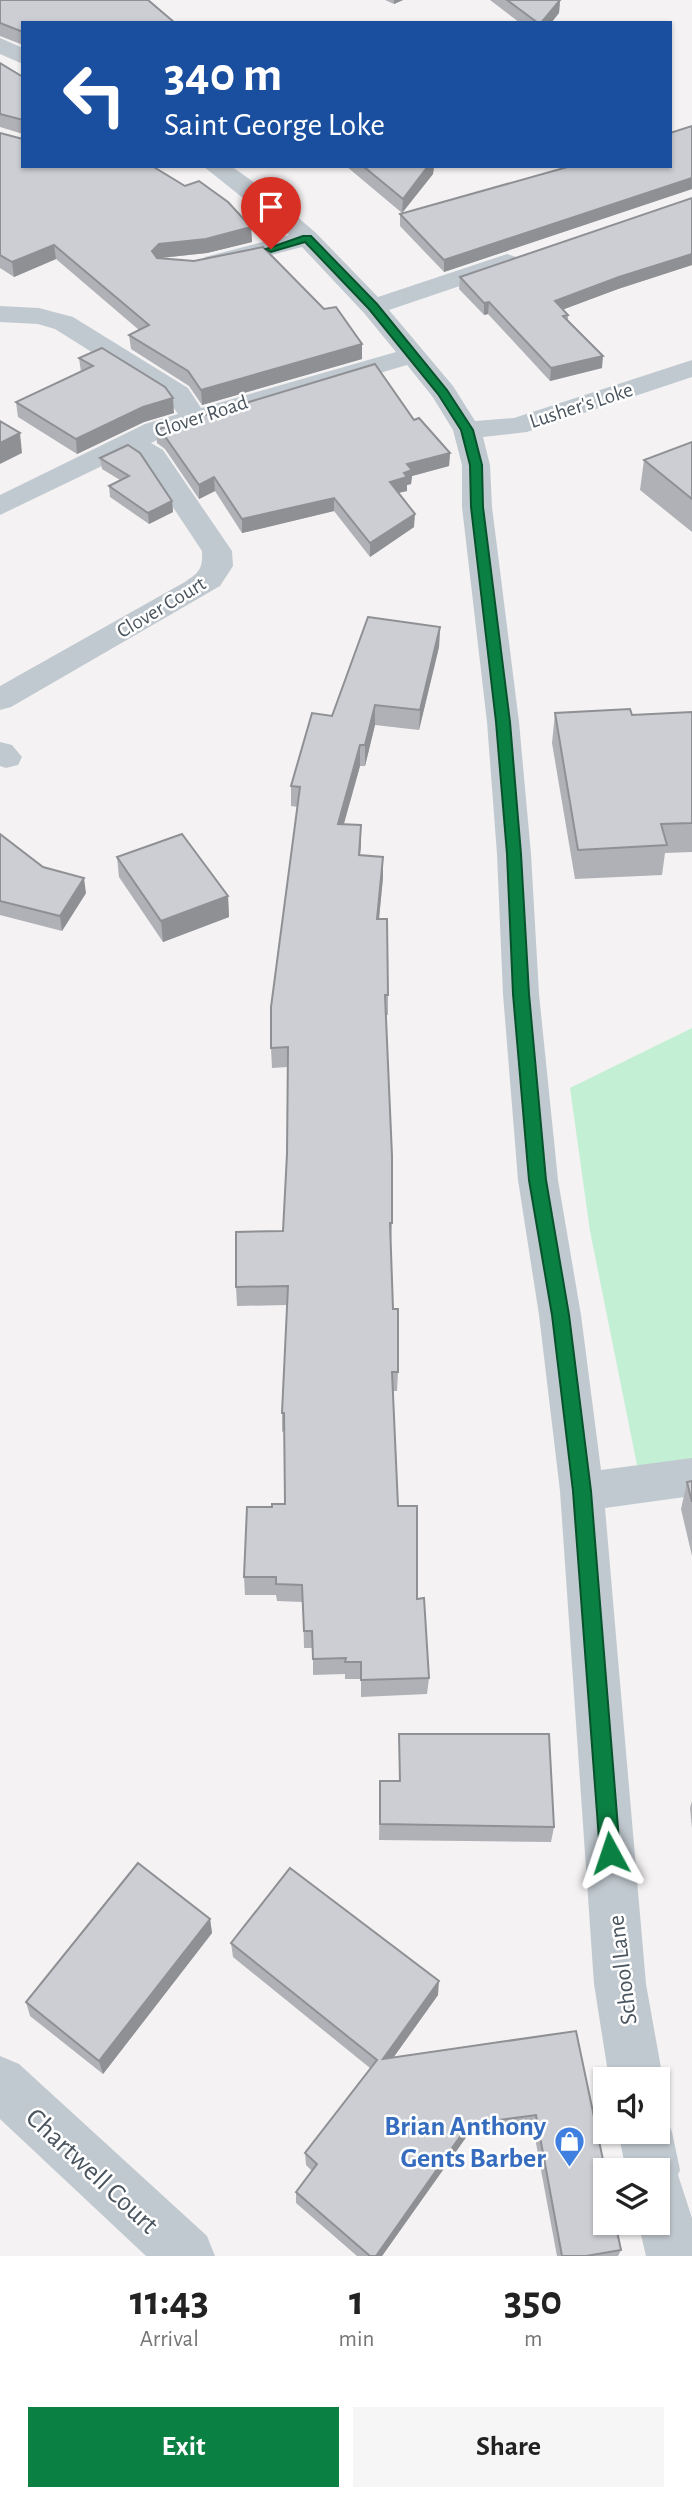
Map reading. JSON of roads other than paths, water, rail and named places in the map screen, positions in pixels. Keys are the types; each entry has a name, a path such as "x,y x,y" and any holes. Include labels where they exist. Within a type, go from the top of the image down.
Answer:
{"street":[{"path":"0,45 21,56"},
{"name":"School Lane","path":"218,168 263,200 307,238 373,307 414,355 467,430 476,465 477,507 503,722 514,854 521,994 537,1180 560,1315 582,1491 620,1984 634,2067"},
{"path":"196,266 307,238"},
{"path":"373,307 526,256"},
{"path":"0,314 39,316 64,323 178,394 194,417"},
{"name":"Clover Road","path":"0,506 155,430 414,355"},
{"name":"Lusher's Loke","path":"467,430 517,426 692,368"},
{"name":"Clover Court","path":"0,700 209,580 218,566 217,551 169,476 153,456 130,442"},
{"path":"582,1491 654,1485 692,1477"},
{"name":"Chartwell Court","path":"0,2083 187,2256"},
{"path":"669,2235 674,2256"}],"place":[{"name":"Brian Anthony Gents Barber","path":"569,2168"}]}
